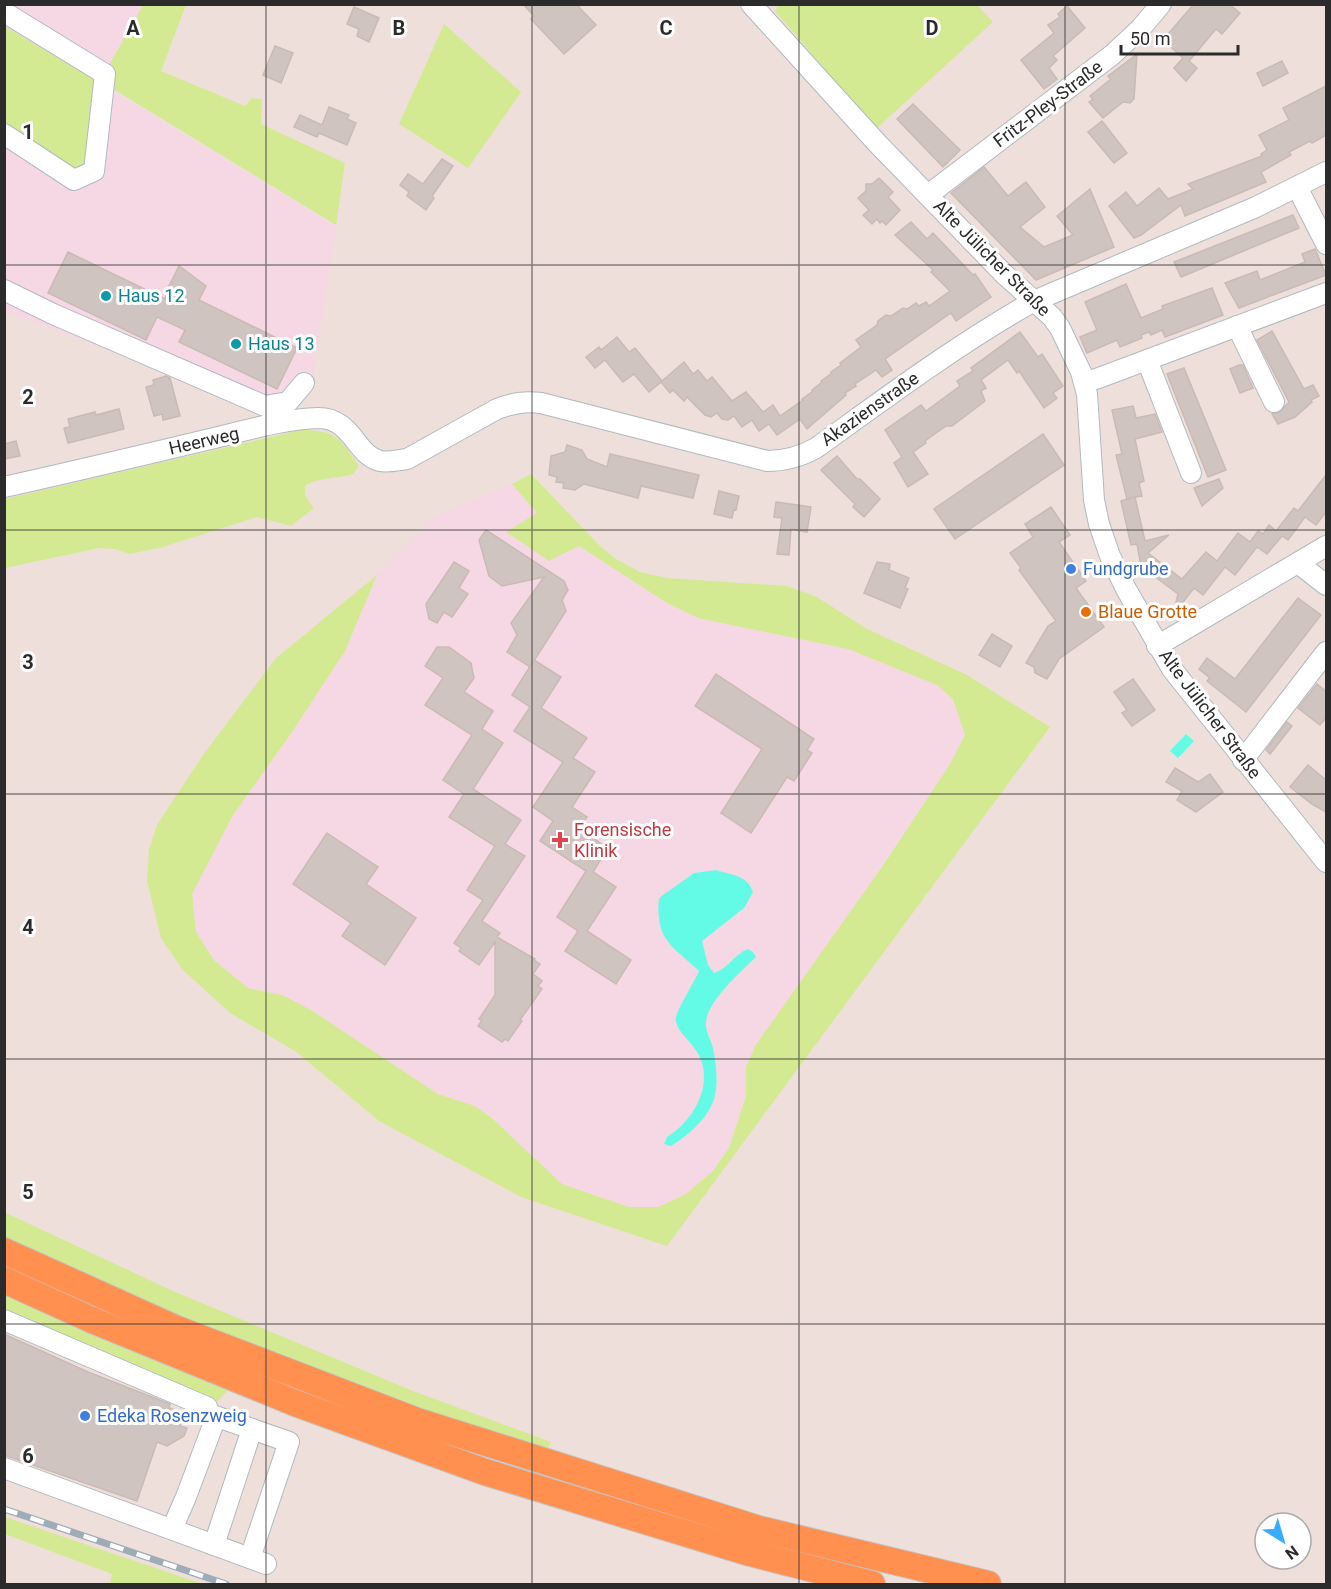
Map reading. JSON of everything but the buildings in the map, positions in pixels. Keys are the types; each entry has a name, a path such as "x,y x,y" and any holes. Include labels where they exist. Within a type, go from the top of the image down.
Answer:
{"main road":[{"path":"4,1251 177,1329 417,1421 759,1529 988,1584"},
{"path":"4,1280 92,1320 295,1403 485,1472 750,1553 872,1584"}],"street":[{"name":"Fritz-Pley-Straße","path":"928,195 1112,55 1141,28 1161,4"},
{"name":"Alte Jülicher Straße","path":"759,8 834,97 1004,274 1060,328 1084,381 1087,394 1094,500 1110,556 1157,646 1172,669 1326,862"},
{"path":"4,12 105,74 94,171 74,180 4,134"},
{"name":"Akazienstraße","path":"391,462 407,459 497,409 526,401 766,461 784,461 816,448 938,362 1034,301 1256,207 1326,172"},
{"path":"1297,187 1326,244"},
{"path":"4,290 53,314 265,406 288,402 304,383"},
{"path":"1084,381 1096,379 1326,293"},
{"path":"1237,326 1274,402"},
{"path":"1147,360 1191,473"},
{"name":"Heerweg","path":"4,487 267,426 316,418 330,419 342,426 369,454 378,460 391,462"},
{"path":"1157,646 1326,546"},
{"path":"1298,563 1326,585"},
{"path":"1244,760 1326,652"},
{"path":"4,1320 207,1407 213,1425 172,1529"},
{"path":"4,1468 258,1561 289,1442 209,1414"},
{"path":"214,1545 252,1429"}],"shaded area":[{"path":"4,5 146,5 98,82 336,227 311,389 264,408 5,312"},
{"name":"Forensische Klinik","path":"512,484 537,513 506,532 578,546 667,603 698,618 848,649 937,685 953,699 965,736 950,764 746,1067 746,1096 729,1148 713,1171 686,1194 658,1207 629,1207 562,1184 475,1106 438,1094 311,1010 282,995 248,988 214,960 196,932 192,894 233,815 292,732 345,651 377,575 437,515"}],"green space":[{"path":"779,4 977,5 993,22 876,129 775,11"},
{"path":"143,5 186,5 161,71 245,106 252,98 262,99 261,124 345,163 336,225 110,87 113,76 108,67"},
{"path":"444,24 521,92 468,168 399,124"},
{"path":"4,26 103,85 94,170 74,179 5,134"},
{"path":"301,430 330,434 342,442 359,466 353,474 316,481 305,486 305,496 314,508 291,526 257,517 163,547 130,554 115,549 99,548 5,568 5,499"},
{"path":"531,474 600,546 616,559 640,572 667,578 787,586 817,597 867,629 967,675 1050,727 667,1246 521,1197 379,1121 295,1051 230,1013 183,970 161,938 147,881 149,850 157,825 203,755 276,658 377,575 345,651 292,732 233,815 192,894 196,932 214,960 248,988 282,995 311,1010 438,1094 475,1106 493,1119 562,1184 629,1207 658,1207 686,1194 713,1171 729,1148 746,1096 746,1067 755,1046 884,864 950,764 965,735 953,699 937,685 848,649 698,618 667,603 579,546 549,561 506,532 537,513 512,484"},
{"path":"4,1212 173,1291 413,1391 551,1442 545,1454 93,1285 5,1241"},
{"path":"5,1291 229,1389 215,1404 5,1318"},
{"path":"5,1517 203,1584 110,1584 112,1574 5,1534"}],"water":[{"path":"1186,734 1194,741 1178,758 1170,751"},
{"path":"716,870 743,879 753,892 744,908 702,941 708,965 714,973 748,949 756,957 726,987 708,1014 706,1026 716,1069 713,1103 698,1124 671,1146 664,1144 667,1137 677,1130 694,1110 700,1098 704,1073 701,1061 676,1022 679,1008 699,971 667,941 660,924 659,898 694,873"}],"railway":[{"path":"4,1509 226,1584"}],"place":[{"name":"Haus 12","path":"106,296"},
{"name":"Haus 13","path":"236,344"},
{"name":"Fundgrube","path":"1071,569"},
{"name":"Blaue Grotte","path":"1086,612"},
{"name":"Forensische Klinik","path":"560,840"},
{"name":"Edeka Rosenzweig","path":"85,1416"}]}
